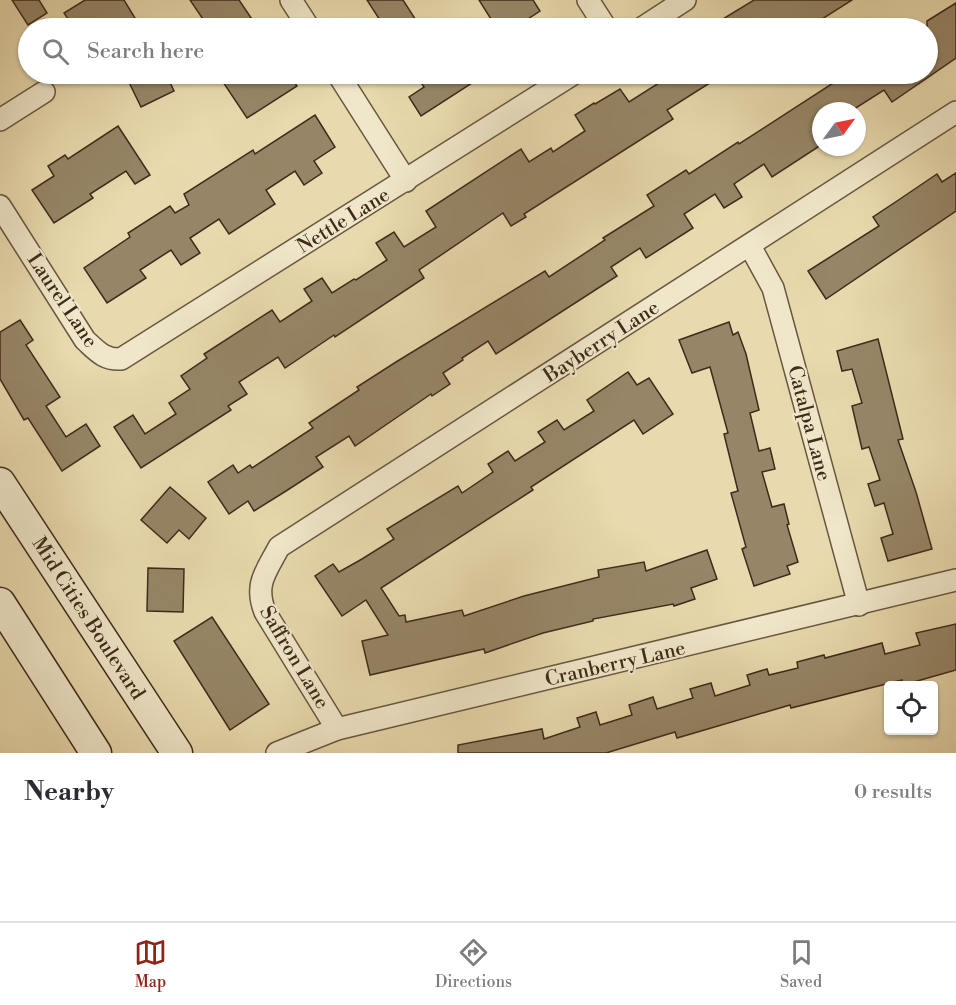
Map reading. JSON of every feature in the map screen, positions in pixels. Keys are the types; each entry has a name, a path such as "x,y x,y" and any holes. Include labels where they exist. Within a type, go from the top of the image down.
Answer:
{"main road":[{"name":"Mid Cities Boulevard","path":"0,483 177,753"},
{"path":"0,603 96,753"}],"street":[{"path":"291,0 303,18"},
{"path":"588,0 600,18"},
{"path":"657,18 685,0"},
{"path":"344,84 406,181"},
{"name":"Nettle Lane","path":"111,360 121,359 557,84"},
{"path":"0,120 44,92"},
{"name":"Bayberry Lane","path":"260,583 279,547 956,112"},
{"name":"Laurel Lane","path":"0,206 86,340 100,355 111,360"},
{"name":"Catalpa Lane","path":"750,246 773,288 859,605"},
{"name":"Cranberry Lane","path":"277,753 337,729 956,580"},
{"name":"Saffron Lane","path":"260,583 260,598 265,612 337,729"}],"building":[{"path":"12,0 39,0 47,13 39,18 24,18"},
{"path":"85,0 124,0 135,18 67,18 64,13"},
{"path":"190,0 239,0 251,18 202,18"},
{"path":"367,0 403,0 415,18 379,18"},
{"path":"479,0 533,0 540,11 530,18 490,18"},
{"path":"754,0 852,0 824,18 724,18"},
{"path":"956,3 956,58 938,70 938,18 932,18"},
{"path":"130,84 171,84 174,91 141,107"},
{"path":"224,84 296,84 297,86 247,118"},
{"path":"422,84 471,84 421,116 409,97 424,87"},
{"path":"657,84 708,84 667,110 673,119 524,214 526,217 511,226 503,213 419,270 424,278 335,337 334,335 285,368 278,357 239,382 247,394 228,406 231,410 141,468 114,427 133,415 145,434 176,414 169,403 190,389 181,376 207,358 204,354 272,310 280,322 312,301 304,289 322,278 332,293 354,279 356,280 387,260 376,243 394,232 404,247 436,227 426,211 521,149 529,162 551,148 553,152 585,131 575,115 594,103 620,89 629,102"},
{"path":"832,84 918,84 892,102 884,90 865,102 812,102 812,151 772,177 764,164 734,184 742,197 724,208 715,194 684,214 693,228 646,258 640,248 611,267 617,276 496,354 488,341 443,373 450,384 432,396 431,394 355,446 349,436 316,457 323,467 254,511 248,501 229,514 208,482 233,465 238,473 250,465 252,468 313,428 309,423 359,390 357,387 545,271 549,277 605,240 603,238 654,206 647,195 686,170 689,174 738,142 739,144"},
{"path":"315,115 335,147 314,161 322,173 304,185 295,171 266,190 275,204 229,234 219,219 190,238 200,253 181,265 171,250 140,270 146,278 107,303 84,268 130,237 128,233 170,206 175,213 189,205 184,194 253,150 255,154"},
{"path":"118,126 150,175 135,184 126,171 90,194 93,198 54,223 32,190 54,176 48,166 65,155 68,159"},
{"path":"956,173 956,211 826,299 808,271 879,226 873,217 937,174 942,182"},
{"path":"20,320 33,340 26,345 60,397 46,406 66,437 86,424 100,446 62,471 28,418 24,420 0,379 0,332"},
{"path":"729,322 733,335 738,332 746,354 759,410 750,413 759,451 770,448 775,469 762,472 772,507 784,504 789,524 787,525 798,562 787,566 790,574 754,586 742,549 746,547 731,493 738,491 724,434 728,433 710,367 692,373 679,340"},
{"path":"878,339 903,439 898,440 932,549 888,561 881,538 893,534 884,503 875,506 868,484 880,480 869,447 862,449 852,406 862,403 852,369 842,371 837,351"},
{"path":"628,372 637,385 649,378 673,414 643,434 634,420 531,487 533,490 381,588 399,616 405,615 406,622 462,610 464,616 524,596 599,577 598,570 644,562 646,571 707,550 717,579 691,588 695,599 674,606 673,604 593,619 593,621 543,633 485,653 484,649 370,675 362,641 388,635 366,600 342,616 315,576 333,564 339,572 394,539 387,529 458,486 462,493 493,472 488,464 508,451 515,461 545,442 538,432 557,420 564,430 594,411 587,400"},
{"path":"170,487 206,518 189,539 179,530 167,543 141,520"},
{"path":"148,568 184,569 183,612 147,611"},
{"path":"212,617 269,704 230,730 174,641"},
{"path":"956,624 956,670 917,681 884,681 884,685 791,708 790,705 677,738 675,732 606,753 458,753 458,745 542,729 544,739 580,727 577,718 596,712 600,725 632,715 629,705 653,697 657,709 693,698 690,689 711,683 715,696 750,685 747,675 767,669 769,675 798,668 797,662 824,655 825,658 882,643 885,654 920,645 916,633"}]}
